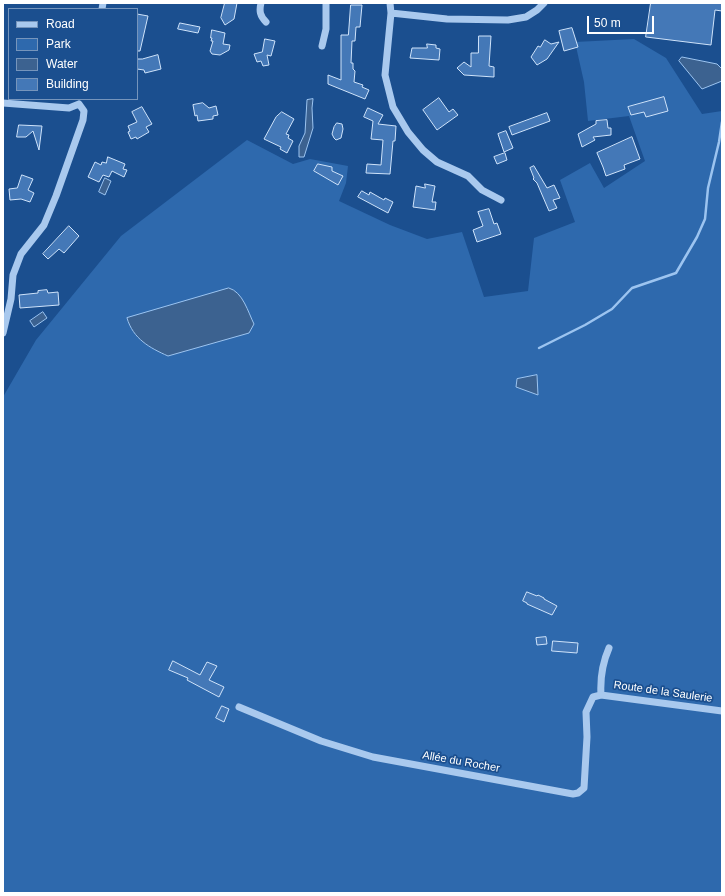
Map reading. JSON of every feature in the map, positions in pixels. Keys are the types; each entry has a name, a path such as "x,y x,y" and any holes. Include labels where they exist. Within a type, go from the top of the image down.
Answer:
{"street":[{"path":"261,3 259,9 261,17 266,22"},
{"path":"322,46 326,29 326,3"},
{"path":"390,3 391,13 385,75 393,107 408,132 423,150 437,162 468,176 482,190 501,200"},
{"path":"391,13 424,18 508,20 526,17 537,10 544,3"},
{"path":"3,103 69,108 81,101 84,111 56,196 44,225 21,254 13,275 11,298 3,333"},
{"name":"Route de la Saulerie","path":"609,648 604,660 600,680 601,695 722,711"},
{"name":"Allée du Rocher","path":"239,707 321,741 373,757 572,794 578,793 584,788 587,737 586,712 593,697 601,695"}],"green space":[{"path":"634,39 666,58 702,114 722,111 722,893 3,893 3,397 36,340 121,236 247,140 293,164 310,159 348,166 346,183 339,201 390,225 427,239 462,232 484,297 528,291 534,238 575,222 560,180 590,163 604,188 645,161 629,116 588,121 584,82 575,42"}],"water":[{"path":"682,57 717,64 722,69 722,81 702,89 679,61"},
{"path":"313,99 313,128 304,157 299,157 299,146 305,133 307,100"},
{"path":"105,178 111,181 105,195 99,192"},
{"path":"229,288 238,294 247,308 254,324 249,333 168,356 143,342 133,332 127,318"},
{"path":"43,312 47,318 34,327 30,321"},
{"path":"537,375 538,395 516,387 517,379"}],"building":[{"path":"225,3 237,3 234,19 225,25 221,18"},
{"path":"651,3 722,3 722,11 715,10 711,45 646,37"},
{"path":"351,5 362,5 360,27 356,27 355,41 352,41 351,63 353,63 353,69 355,71 354,82 363,85 362,87 369,90 365,99 328,84 328,75 341,80 341,35 348,35"},
{"path":"138,14 148,16 140,51 138,51"},
{"path":"180,23 200,27 198,33 178,29"},
{"path":"572,28 578,47 564,51 559,31"},
{"path":"212,30 225,33 223,44 230,45 229,50 220,55 212,54 210,51 213,41 211,41"},
{"path":"479,36 491,36 489,66 494,67 494,77 464,75 457,68 464,62 471,67 471,53 478,53"},
{"path":"265,39 275,41 271,56 267,55 269,65 263,66 261,61 257,62 254,54 262,52"},
{"path":"545,40 551,44 559,42 547,59 537,65 531,57 538,46 540,47"},
{"path":"427,44 436,45 436,48 440,49 439,60 410,58 412,48 427,48"},
{"path":"158,55 161,69 145,73 144,70 138,69 138,59"},
{"path":"664,97 668,111 646,117 644,112 631,115 628,107"},
{"path":"439,98 449,112 453,109 458,115 437,130 423,110"},
{"path":"203,103 209,108 216,106 218,115 213,116 213,119 198,121 197,115 195,116 193,105"},
{"path":"142,107 152,124 146,127 149,132 137,139 136,137 131,139 128,132 130,131 128,126 137,122 132,112"},
{"path":"368,108 383,115 378,124 396,126 390,174 366,173 367,164 381,165 383,140 371,139 373,121 364,117"},
{"path":"282,112 294,119 286,134 289,135 288,138 293,141 287,153 280,149 281,147 264,139 276,117"},
{"path":"547,113 550,121 512,135 509,127"},
{"path":"607,120 608,128 611,128 611,135 593,137 595,140 582,147 578,134 596,124 596,121"},
{"path":"337,123 342,124 343,129 341,138 336,140 332,134"},
{"path":"19,125 42,126 39,150 33,131 26,137 17,137"},
{"path":"506,131 513,148 504,152 498,134"},
{"path":"632,137 640,159 624,165 625,169 606,176 597,153"},
{"path":"505,153 507,160 497,164 494,157"},
{"path":"108,157 125,164 123,169 127,170 124,177 112,171 109,177 103,175 99,182 88,177 95,162 101,165 102,162 106,163"},
{"path":"318,164 332,167 332,171 343,176 338,185 314,171"},
{"path":"534,166 547,188 554,185 560,198 553,200 557,208 549,211 537,183 533,179 534,178 530,168"},
{"path":"22,175 33,179 28,190 34,193 30,202 21,199 10,200 9,189 17,188"},
{"path":"425,184 435,186 432,202 436,202 435,210 413,207 416,186 425,188"},
{"path":"362,191 369,195 370,192 384,200 385,198 393,202 388,213 358,197"},
{"path":"489,209 494,224 497,223 501,234 477,242 473,230 483,226 478,212"},
{"path":"69,226 79,236 64,253 59,249 48,259 43,254"},
{"path":"47,290 48,293 58,292 59,305 20,308 19,295 38,293 38,291"},
{"path":"527,592 537,596 538,595 557,606 552,615 523,601"},
{"path":"546,637 547,644 537,645 536,638"},
{"path":"553,641 578,643 577,653 552,651"},
{"path":"173,661 200,675 207,662 217,666 209,680 224,687 219,697 187,680 188,678 169,670"},
{"path":"222,706 229,709 224,722 216,718"}],"waterway":[{"path":"539,348 585,325 612,309 632,288 676,273 697,237 705,219 708,188 719,142 722,122"}]}
